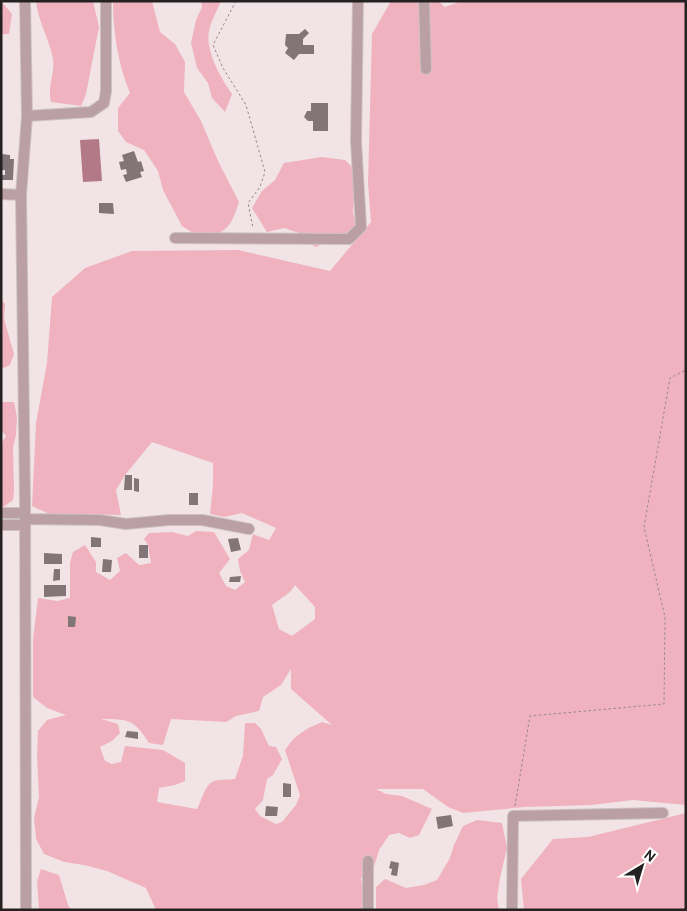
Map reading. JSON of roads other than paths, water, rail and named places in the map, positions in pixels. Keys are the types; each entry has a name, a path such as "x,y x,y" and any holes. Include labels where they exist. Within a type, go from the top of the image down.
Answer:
{"street":[{"path":"25,1 26,116 21,195 25,519 26,910"},
{"path":"26,116 91,112 104,103 106,91 106,1"},
{"path":"176,238 349,239 362,228 356,141 358,1"},
{"path":"424,1 426,69"},
{"path":"1,194 21,195"},
{"path":"1,513 25,519 100,520 126,524 169,520 202,520 249,529"},
{"path":"1,525 25,519"},
{"path":"512,910 513,816 663,813"},
{"path":"368,861 368,910"}]}
